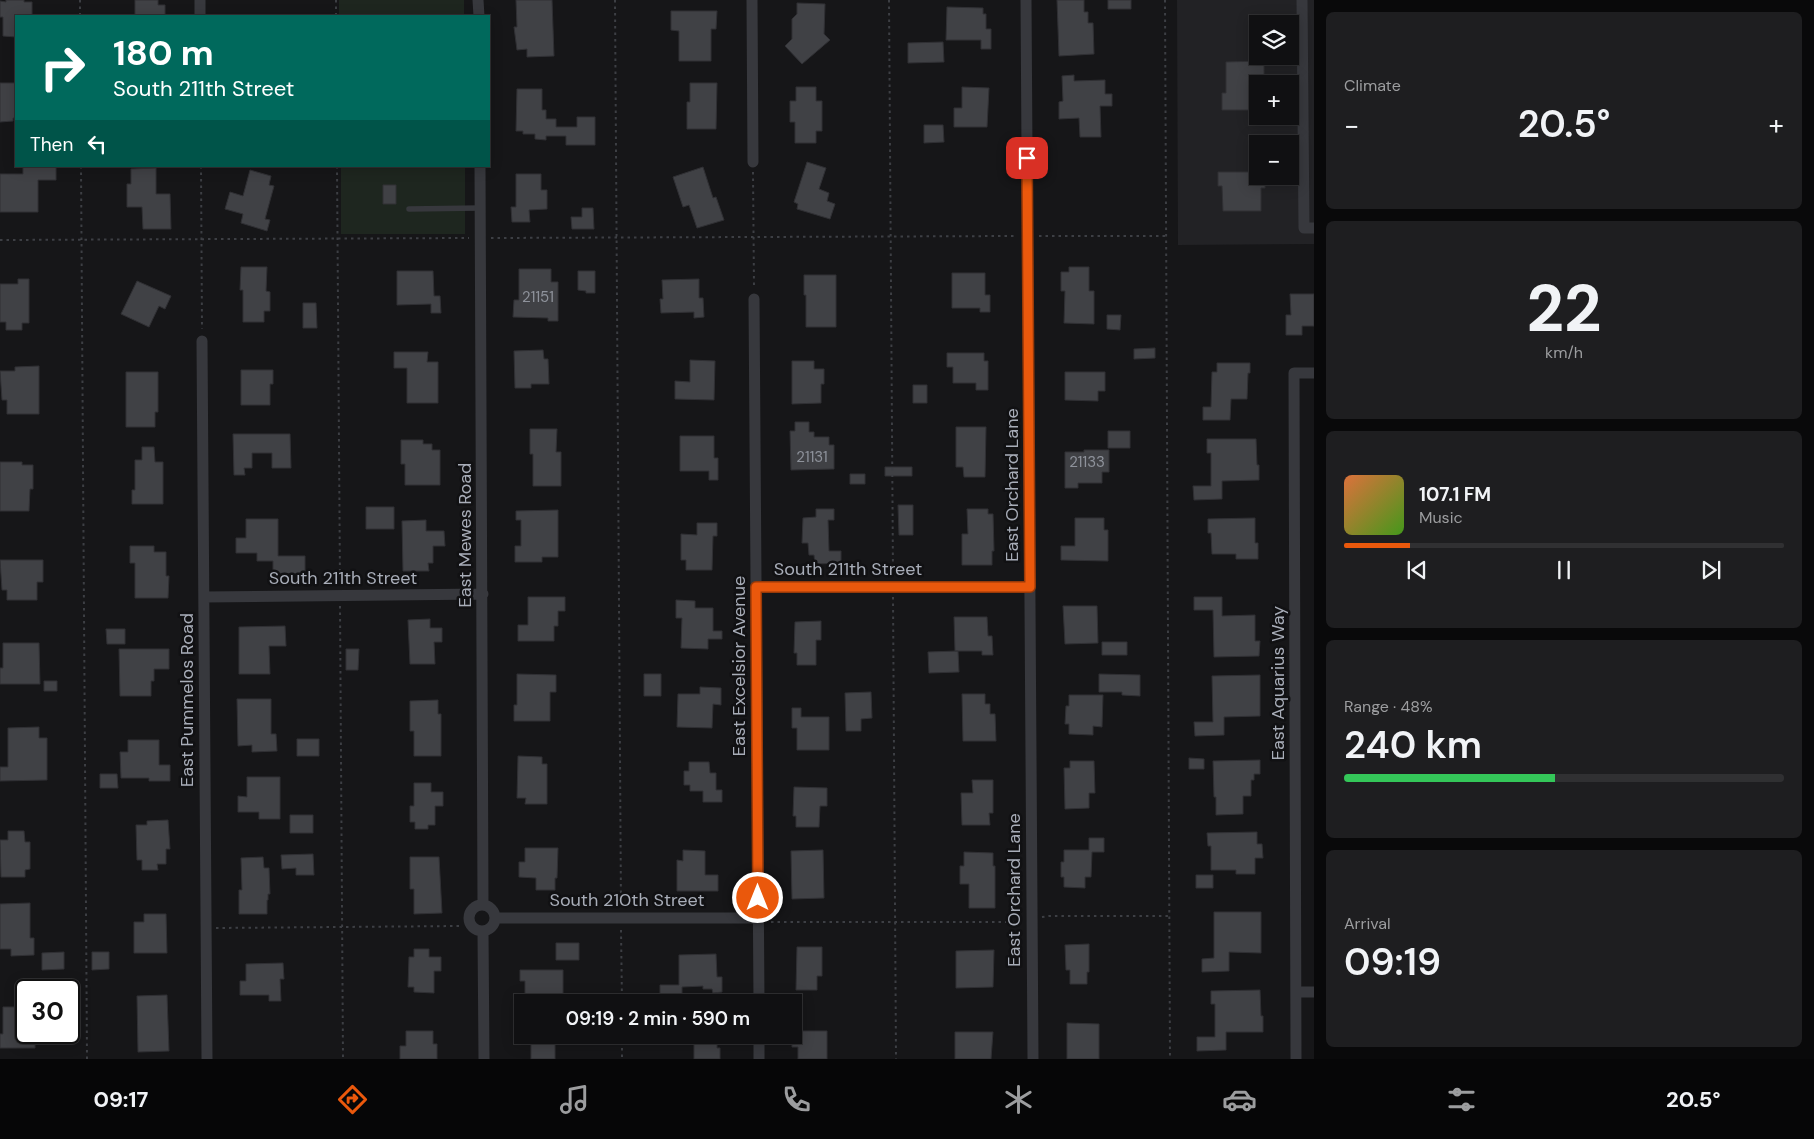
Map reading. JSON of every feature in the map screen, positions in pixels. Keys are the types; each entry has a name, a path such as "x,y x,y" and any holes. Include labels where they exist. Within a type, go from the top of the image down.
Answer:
{"street":[{"path":"200,0 200,15"},
{"path":"478,0 479,15"},
{"path":"752,0 753,162"},
{"name":"East Orchard Lane","path":"1026,0 1033,1059"},
{"path":"1302,0 1309,228"},
{"name":"East Mewes Road","path":"480,167 483,904"},
{"name":"East Excelsior Avenue","path":"754,299 759,994"},
{"name":"East Pummelos Road","path":"202,342 207,1059"},
{"name":"East Aquarius Way","path":"1296,1059 1294,373 1314,373"},
{"name":"South 211th Street","path":"756,587 1030,587"},
{"name":"South 211th Street","path":"204,597 483,594"},
{"path":"483,904 492,909 496,918 493,926 483,932 472,926 469,918 471,910 483,904"},
{"name":"South 210th Street","path":"496,918 758,918"},
{"path":"483,932 484,1059"},
{"path":"1296,992 1314,992"},
{"path":"759,1044 759,1059"}],"lane":[{"path":"409,209 480,208"}],"path":[{"path":"80,0 80,15"},
{"path":"336,0 336,15"},
{"path":"615,0 622,994"},
{"path":"889,0 896,1059"},
{"path":"1165,0 1170,1059"},
{"path":"753,162 754,299"},
{"path":"81,167 87,1059"},
{"path":"200,167 202,342"},
{"path":"337,167 343,1059"},
{"path":"0,240 1166,236"},
{"path":"758,918 771,923 1015,924 1049,916 1170,916"},
{"path":"206,928 461,926"},
{"path":"622,1044 622,1059"}],"shaded area":[{"path":"339,0 464,0 464,15 339,15"},
{"path":"1177,0 1314,0 1314,244 1178,245"},
{"path":"341,167 465,167 465,234 341,234"}],"building":[{"path":"6,0 24,0 24,2 32,2 32,15 15,15 15,37 3,36 3,17 0,17 0,1 6,2"},
{"path":"135,0 158,0 158,5 165,5 165,15 135,15"},
{"path":"516,0 552,0 554,56 527,57 527,49 517,50 514,27 517,27"},
{"path":"1057,0 1084,0 1084,12 1088,12 1088,23 1093,23 1094,54 1059,56"},
{"path":"1108,0 1131,0 1131,9 1108,9"},
{"path":"797,3 825,4 824,34 830,40 802,64 785,46 792,39 792,19 797,14"},
{"path":"947,7 983,8 983,14 986,14 986,29 991,29 991,49 981,49 981,40 946,40"},
{"path":"671,11 717,11 716,29 711,29 711,61 679,61 679,31 671,30"},
{"path":"943,42 944,62 908,63 908,43"},
{"path":"1249,61 1249,65 1264,65 1264,75 1249,75 1249,110 1222,110 1222,93 1226,93 1226,62"},
{"path":"1074,75 1074,81 1105,80 1105,94 1112,94 1112,106 1100,106 1101,137 1080,137 1079,118 1059,119 1059,102 1063,101 1062,76"},
{"path":"0,83 15,83 15,118 13,118 13,121 0,122"},
{"path":"690,83 717,83 716,129 687,129 687,102 690,102"},
{"path":"796,87 816,87 816,101 822,101 822,131 816,131 816,143 795,143 795,122 790,122 790,101 796,101"},
{"path":"962,87 989,88 987,127 954,127 954,108 962,108"},
{"path":"517,89 542,89 542,110 546,110 546,119 556,119 556,127 577,127 577,117 595,117 595,145 566,145 566,136 546,136 546,140 535,139 535,134 523,134 523,131 516,131"},
{"path":"924,125 943,125 944,142 924,143"},
{"path":"807,162 826,168 819,189 829,193 827,201 835,204 830,219 797,209 798,204 794,202"},
{"path":"23,167 56,167 56,180 38,180 38,212 0,212 0,174 23,174"},
{"path":"703,167 713,198 716,197 724,220 697,228 689,205 683,207 673,177"},
{"path":"156,168 156,194 170,194 171,229 143,229 142,207 127,207 127,184 131,184 131,169"},
{"path":"250,170 271,176 269,185 274,186 265,219 270,220 267,231 241,223 243,214 225,209 230,192 243,196"},
{"path":"1218,172 1249,172 1249,185 1265,185 1265,188 1261,188 1261,211 1223,211 1222,186 1218,186"},
{"path":"516,174 541,174 541,190 547,190 547,209 529,210 530,222 512,222 511,207 516,207"},
{"path":"383,185 396,185 396,204 383,204"},
{"path":"582,208 593,208 594,229 572,229 571,217 582,217"},
{"path":"241,267 267,267 266,291 270,292 270,311 264,311 264,322 243,322 243,290 240,290"},
{"path":"1069,267 1089,267 1089,291 1094,291 1094,324 1064,323 1065,291 1061,291 1061,272 1069,272"},
{"path":"519,269 551,269 551,282 558,282 558,321 548,321 548,318 513,317 514,300 519,300"},
{"path":"397,271 433,271 434,296 440,296 441,313 431,313 431,304 397,305"},
{"path":"578,271 595,271 595,293 586,293 586,291 578,290"},
{"path":"952,273 985,273 985,295 990,295 990,312 980,312 980,308 952,308"},
{"path":"804,275 836,275 836,327 806,327"},
{"path":"18,279 29,279 29,323 22,323 22,330 6,330 6,322 0,322 0,284 18,284"},
{"path":"699,279 699,298 703,298 704,317 694,318 694,312 661,313 660,299 663,299 662,280"},
{"path":"137,281 171,296 165,309 159,306 149,327 121,314"},
{"path":"1290,294 1314,294 1314,326 1302,326 1302,335 1286,335 1286,315 1291,315"},
{"path":"303,303 316,303 317,328 303,328"},
{"path":"1107,315 1121,315 1120,330 1107,329"},
{"path":"1155,348 1155,358 1134,359 1134,349"},
{"path":"543,350 544,359 548,359 549,384 531,384 531,388 515,388 514,351"},
{"path":"394,352 428,352 427,362 438,362 438,403 407,403 407,368 394,368"},
{"path":"947,353 984,353 984,361 988,361 988,390 976,390 976,383 953,383 953,367 947,367"},
{"path":"690,360 715,361 714,400 675,399 675,381 690,382"},
{"path":"792,361 814,361 814,369 824,369 824,384 821,384 821,403 792,404"},
{"path":"1217,363 1250,363 1247,399 1231,399 1230,420 1203,420 1203,407 1211,407 1212,372 1217,372"},
{"path":"39,366 39,414 7,414 7,400 2,400 0,371 15,371 15,367"},
{"path":"241,370 273,370 273,384 270,384 270,405 241,405"},
{"path":"126,372 158,372 158,412 155,412 155,427 126,427"},
{"path":"1065,372 1105,372 1105,391 1098,391 1098,401 1065,400"},
{"path":"913,385 927,385 927,403 913,403"},
{"path":"795,422 809,422 809,432 814,432 814,437 829,437 829,445 834,445 834,469 791,470 790,431 795,431"},
{"path":"956,427 986,427 985,477 964,477 963,467 956,467"},
{"path":"530,429 557,429 556,452 561,452 561,486 533,486 533,454 530,454"},
{"path":"1108,431 1130,431 1130,448 1108,448"},
{"path":"233,434 290,434 291,468 272,468 272,453 252,453 252,468 244,468 245,475 234,475"},
{"path":"680,436 714,436 714,458 718,458 718,480 709,480 709,471 680,471"},
{"path":"1207,439 1256,439 1259,480 1222,481 1222,499 1194,500 1193,486 1211,486 1211,453 1207,453"},
{"path":"401,440 423,440 423,444 432,444 432,450 440,450 440,485 405,485 405,464 401,464"},
{"path":"142,447 154,447 155,462 163,462 163,504 132,504 132,490 135,490 135,460 142,460"},
{"path":"1084,450 1109,450 1109,472 1102,472 1102,483 1078,483 1078,488 1065,488 1065,452 1084,452"},
{"path":"0,462 22,462 22,465 33,465 33,489 30,489 29,511 0,511"},
{"path":"885,467 912,467 912,476 885,476"},
{"path":"850,474 865,474 865,484 850,484"},
{"path":"898,505 913,505 913,535 899,535"},
{"path":"366,507 394,507 394,529 366,529"},
{"path":"816,509 834,509 834,520 828,520 829,551 841,551 841,563 815,564 814,555 809,555 808,543 802,543 803,518 816,517"},
{"path":"967,509 988,509 988,514 993,514 994,551 992,551 992,565 962,565 962,534 968,534"},
{"path":"558,510 558,557 542,557 542,562 515,562 515,546 521,546 521,520 516,520 516,511"},
{"path":"1075,518 1104,518 1104,530 1108,530 1108,561 1061,560 1061,546 1075,546"},
{"path":"1255,518 1255,543 1258,543 1258,559 1236,559 1236,554 1212,554 1211,533 1208,533 1208,519"},
{"path":"246,519 278,519 278,556 305,556 305,574 273,573 273,561 257,561 257,553 236,553 236,538 246,538"},
{"path":"426,520 426,531 444,531 445,546 433,546 433,563 428,563 429,571 403,571 402,521"},
{"path":"697,523 717,523 717,536 713,536 712,570 686,570 686,560 681,560 681,534 697,535"},
{"path":"130,546 154,546 154,552 166,552 166,576 169,576 168,598 135,598 135,563 130,563"},
{"path":"0,560 43,560 43,582 37,582 37,600 7,600 7,590 2,590"},
{"path":"528,597 565,597 565,611 558,611 558,626 554,626 554,641 518,641 518,625 528,625"},
{"path":"1194,597 1222,597 1222,616 1255,615 1255,641 1260,641 1259,656 1214,657 1213,610 1194,610"},
{"path":"676,600 695,601 695,608 713,608 713,631 722,631 722,639 708,639 708,649 681,648 682,618 676,618"},
{"path":"1063,606 1097,606 1098,643 1065,644"},
{"path":"954,617 987,617 988,636 992,636 993,655 982,655 982,651 955,651"},
{"path":"430,619 430,628 442,628 442,642 434,642 435,664 410,664 408,620"},
{"path":"821,621 821,640 816,640 816,665 797,665 797,653 794,653 795,622"},
{"path":"285,626 286,646 269,646 270,674 239,674 239,627"},
{"path":"106,629 125,629 125,644 107,644"},
{"path":"1102,642 1127,642 1127,655 1102,655"},
{"path":"3,643 39,643 40,684 0,684 0,668 3,668"},
{"path":"119,649 169,649 169,669 154,669 154,681 151,681 151,696 120,696"},
{"path":"346,649 359,649 358,670 346,670"},
{"path":"958,651 959,672 929,673 928,652"},
{"path":"517,674 556,675 556,692 550,692 550,721 514,721 514,705 517,705"},
{"path":"644,674 661,674 661,696 644,696"},
{"path":"1099,674 1140,675 1140,696 1122,695 1122,692 1099,692"},
{"path":"1260,675 1260,716 1224,717 1224,735 1195,736 1194,722 1213,722 1212,676"},
{"path":"44,681 57,681 57,691 44,691"},
{"path":"700,687 721,688 721,705 713,704 712,728 677,727 678,694 700,694"},
{"path":"871,692 872,718 861,719 861,731 846,731 845,693"},
{"path":"962,694 985,694 985,704 990,704 990,714 995,714 996,741 963,741"},
{"path":"1069,695 1103,695 1102,727 1093,726 1093,735 1069,734 1069,724 1065,724 1066,706 1069,706"},
{"path":"237,699 271,699 271,734 276,734 277,751 252,752 252,745 238,746"},
{"path":"438,700 438,714 441,714 441,756 414,756 414,731 410,731 410,701"},
{"path":"792,708 801,708 801,717 829,717 829,750 797,750 797,728 792,728"},
{"path":"39,727 39,738 47,738 47,780 0,781 0,767 8,767 8,728"},
{"path":"297,739 319,739 319,756 297,756"},
{"path":"128,740 159,740 159,765 170,765 170,781 149,781 149,778 121,778 120,752 128,752"},
{"path":"518,756 542,757 542,764 547,764 547,804 525,804 526,798 517,798"},
{"path":"1189,758 1204,759 1204,769 1189,769"},
{"path":"1260,760 1260,774 1254,774 1254,780 1251,780 1251,796 1243,796 1243,814 1216,815 1213,761"},
{"path":"1070,761 1094,761 1095,793 1089,793 1089,808 1065,809 1064,768 1070,768"},
{"path":"689,762 709,762 710,773 716,773 716,790 722,790 722,802 703,802 703,791 690,791 690,785 684,785 684,771 689,771"},
{"path":"100,774 117,774 118,788 100,788"},
{"path":"247,777 280,777 280,819 259,819 259,812 238,812 238,796 247,797"},
{"path":"972,780 993,780 993,813 989,813 990,825 962,825 961,793 973,793"},
{"path":"414,783 431,783 431,792 443,792 443,806 435,806 435,825 428,825 428,829 415,829 415,822 410,822 410,806 414,806"},
{"path":"794,787 827,788 827,806 820,806 819,827 796,827 796,816 793,816"},
{"path":"290,815 313,815 313,833 290,833"},
{"path":"168,820 170,849 166,849 166,864 157,864 158,870 142,870 142,860 137,860 136,825 147,825 147,821"},
{"path":"8,831 24,831 25,842 30,842 30,869 25,870 25,877 1,877 0,840 8,840"},
{"path":"1257,832 1257,844 1262,844 1263,858 1255,858 1255,874 1236,874 1236,870 1211,870 1211,846 1208,846 1207,833"},
{"path":"1089,838 1104,838 1104,852 1092,852 1091,877 1085,877 1085,888 1064,887 1064,877 1061,877 1061,862 1064,862 1064,850 1089,850"},
{"path":"525,848 558,848 555,890 536,890 536,878 519,877 519,862 525,862"},
{"path":"683,850 705,851 705,875 718,875 718,891 677,891 677,860 683,861"},
{"path":"823,850 824,898 792,899 791,851"},
{"path":"964,852 993,853 993,866 995,866 995,908 969,908 969,884 960,884 960,866 964,866"},
{"path":"313,854 314,875 296,875 296,868 282,869 281,855"},
{"path":"263,857 264,868 269,868 270,894 268,894 267,900 267,914 239,914 239,890 242,890 241,858"},
{"path":"410,857 439,857 442,913 414,914 414,889 410,889"},
{"path":"1196,875 1213,875 1213,888 1196,888"},
{"path":"30,903 30,938 34,938 34,955 11,956 11,949 0,949 0,904"},
{"path":"1214,912 1261,912 1261,953 1229,952 1229,971 1202,972 1202,959 1214,958"},
{"path":"144,914 166,914 167,953 134,953 134,922 144,922"},
{"path":"556,943 579,943 579,960 556,960"},
{"path":"1089,944 1087,984 1070,984 1070,970 1066,970 1065,945"},
{"path":"797,947 822,947 822,976 817,976 817,990 796,990"},
{"path":"414,949 429,949 429,957 441,957 441,971 434,971 434,993 414,992 414,987 408,987 409,957 414,957"},
{"path":"994,950 993,987 956,988 956,951"},
{"path":"64,952 64,969 42,970 42,953"},
{"path":"92,952 109,952 109,969 92,970"},
{"path":"716,954 717,977 722,977 722,992 713,993 712,989 703,989 703,986 682,987 682,994 660,994 660,985 679,985 679,955"},
{"path":"283,963 284,979 280,979 281,1001 269,1001 269,995 240,995 240,981 246,981 246,964"},
{"path":"520,970 563,970 563,994 525,994 525,981 520,981"},
{"path":"1260,990 1263,1032 1226,1032 1226,1050 1197,1051 1197,1037 1215,1037 1215,1004 1211,1004 1211,991"},
{"path":"167,995 169,1051 138,1052 137,996"},
{"path":"3,1007 15,1007 15,1044 35,1044 35,1048 0,1048 0,1034 3,1034"},
{"path":"1067,1023 1099,1024 1099,1059 1067,1059"},
{"path":"406,1031 433,1031 433,1044 437,1044 437,1059 400,1059 400,1046 406,1046"},
{"path":"802,1031 827,1031 827,1059 798,1059 798,1047 792,1047 792,1044 802,1044"},
{"path":"955,1032 993,1032 991,1059 955,1059"},
{"path":"531,1044 555,1044 555,1059 531,1059"},
{"path":"694,1044 717,1044 717,1048 720,1048 720,1059 694,1059"}],"route":[{"path":"758,898 756,587 1030,587 1027,158"}]}
